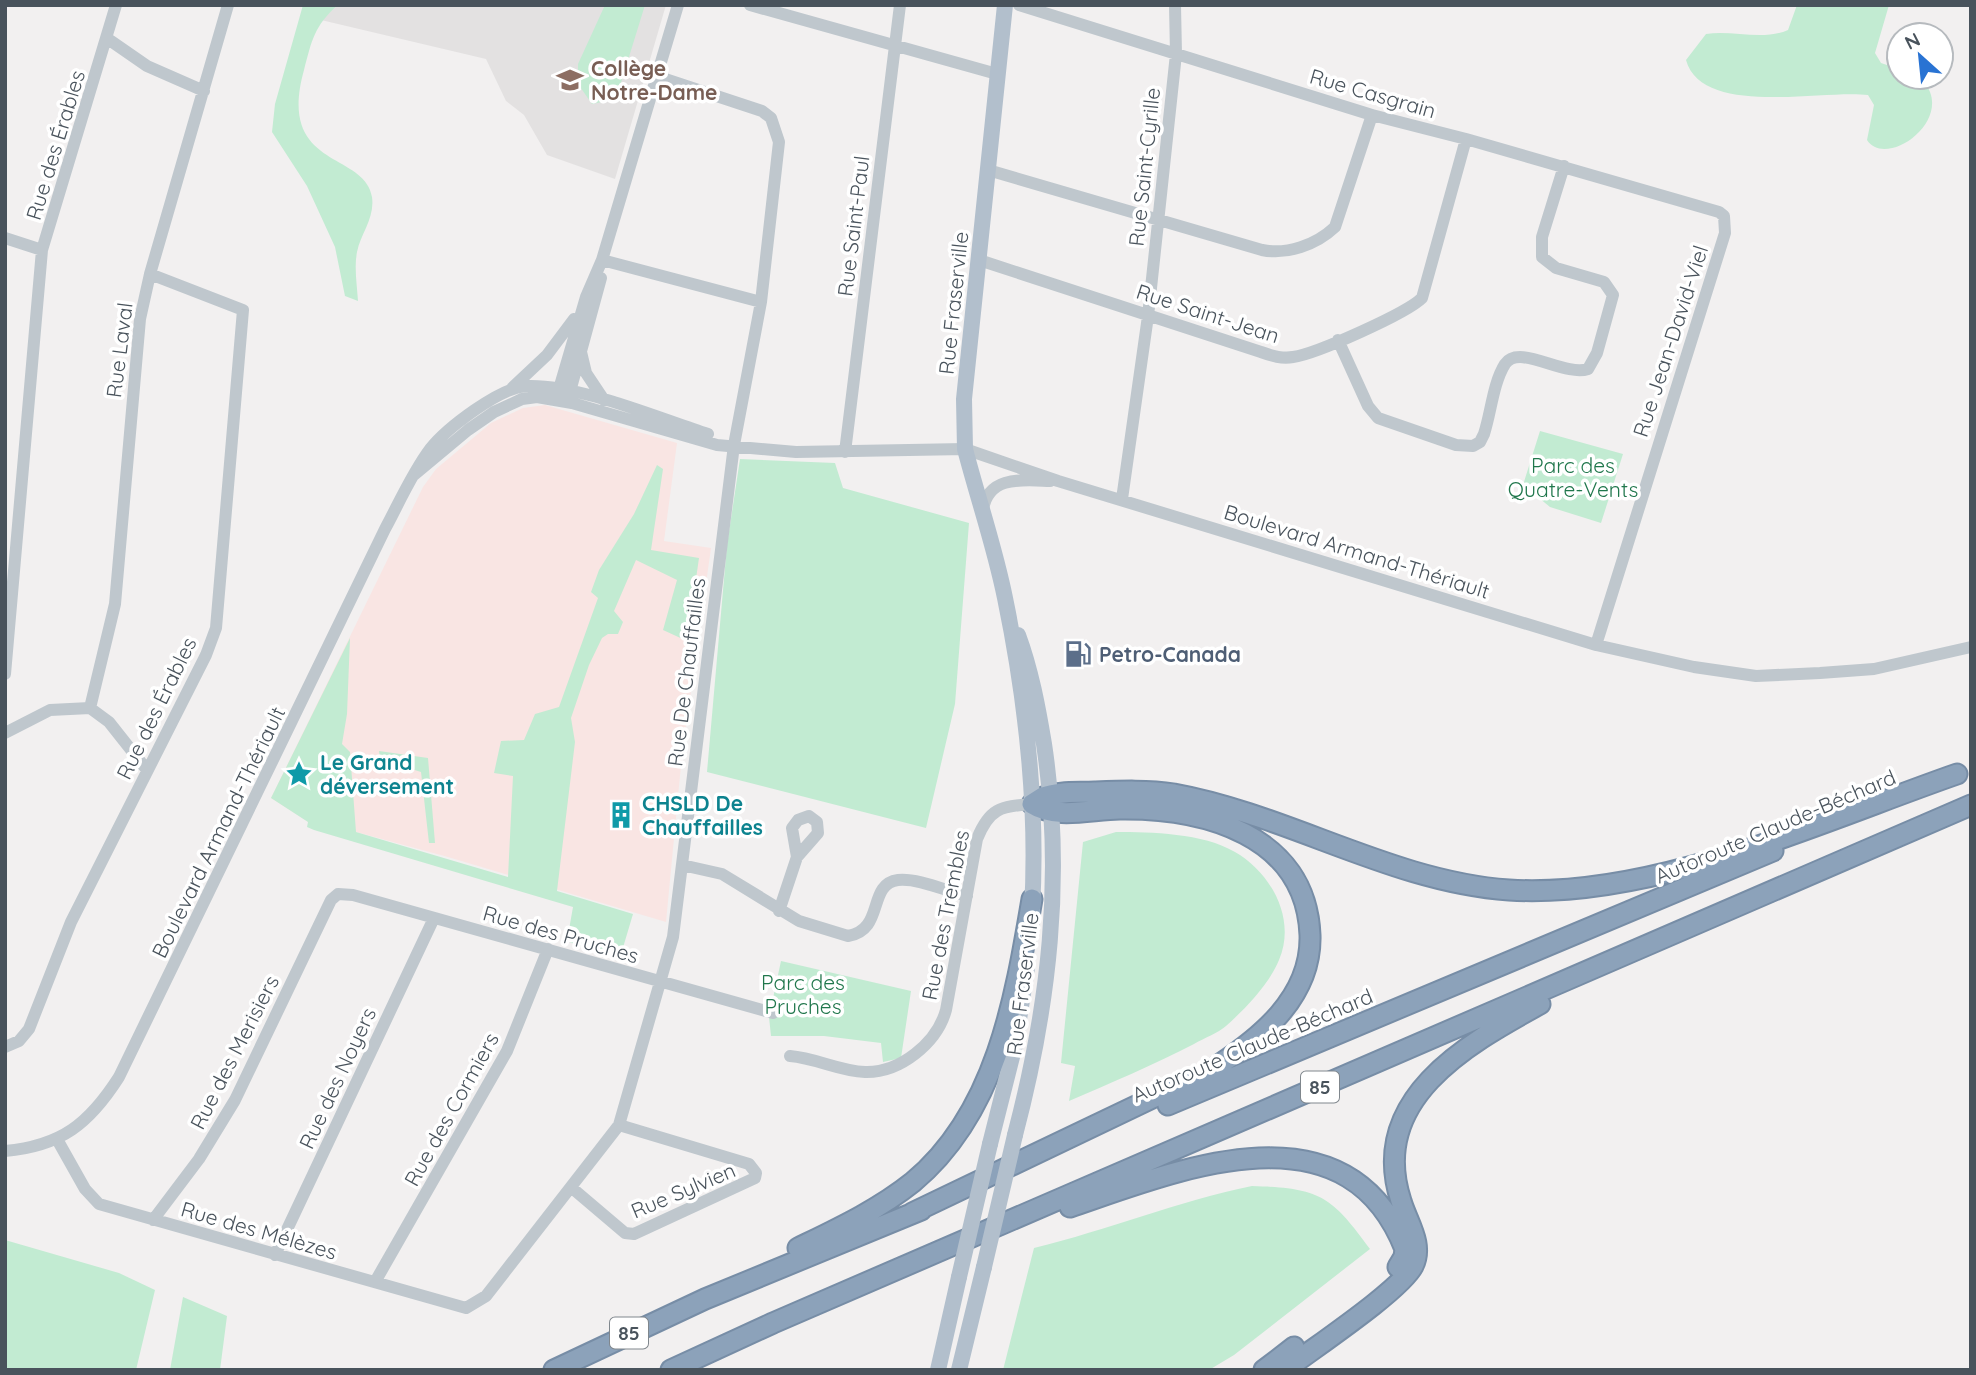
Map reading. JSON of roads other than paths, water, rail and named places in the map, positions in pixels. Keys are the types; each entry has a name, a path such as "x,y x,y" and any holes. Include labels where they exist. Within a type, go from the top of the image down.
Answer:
{"highway":[{"path":"1032,804 1135,791 1174,794 1441,879 1489,888 1547,890 1615,884 1681,868 1964,771"},
{"name":"Autoroute Claude-Béchard","path":"562,1365 694,1304 1964,771"},
{"path":"912,1213 1157,1098 1220,1064 1249,1044 1279,1016 1294,996 1306,968 1310,925 1303,896 1284,864 1256,839 1213,820 1171,811 1051,803"},
{"name":"85","path":"671,1370 882,1276 1971,805"},
{"path":"1285,1370 1394,1287 1412,1267 1416,1242 1397,1187 1395,1147 1408,1108 1440,1069 1480,1038 1542,1003 1825,868"},
{"path":"562,1365 649,1317 846,1224 897,1194 927,1169 964,1123 998,1052 1012,1005 1032,899"},
{"path":"882,1276 1059,1211 1194,1168 1247,1158 1306,1160 1341,1174 1361,1188 1390,1223 1405,1253 1395,1270 1264,1370"}],"main road":[{"name":"Rue Fraserville","path":"959,1370 1014,1135 1033,1066 1047,980 1053,897 1051,803 1029,671 1005,600 965,449 964,399 1005,5"},
{"name":"Rue Fraserville","path":"938,1370 1021,1014 1032,899 1032,804 1024,717 1005,600"}],"street":[{"name":"Rue des Érables","path":"5,674 43,250 116,5"},
{"name":"Rue Laval","path":"90,708 115,604 140,319 150,274 228,5"},
{"path":"511,389 568,330 586,297 602,260 678,5"},
{"path":"750,5 997,74"},
{"name":"Rue Saint-Paul","path":"845,452 900,5"},
{"name":"Rue Casgrain","path":"1018,5 1372,115 1564,166 1719,212"},
{"name":"Rue Saint-Cyrille","path":"1122,499 1147,316 1176,54 1175,5"},
{"path":"108,39 147,66 204,91"},
{"name":"Rue De Chauffailles","path":"481,1301 619,1125 673,937 734,445 761,302 779,142 771,118 762,111 656,76"},
{"path":"988,170 1275,253 1302,247 1335,227 1372,115"},
{"name":"Rue Saint-Jean","path":"979,260 1277,357 1300,356 1408,308 1422,298 1466,139"},
{"path":"1338,340 1368,406 1378,418 1465,447 1480,442 1500,375 1509,359 1519,355 1570,371 1588,369 1597,353 1613,295 1604,282 1556,268 1542,257 1542,237 1564,166"},
{"name":"Rue Jean-David-Viel","path":"1596,645 1725,233 1727,225 1719,212"},
{"path":"5,238 43,250"},
{"path":"602,260 761,302"},
{"path":"563,395 581,352 601,279 602,260"},
{"name":"Rue des Érables","path":"5,1047 19,1041 29,1029 71,922 206,655 216,628 243,310 150,274"},
{"path":"563,395 586,297"},
{"path":"581,352 586,373 604,400"},
{"name":"Boulevard Armand-Thériault","path":"5,1151 29,1149 58,1141 103,1102 119,1077 385,528 414,475 430,449 445,435 511,389 526,385 717,445 768,451 965,449 1007,461 1058,481 1596,645 1694,667 1756,676 1874,669 1971,647"},
{"name":"Boulevard Armand-Thériault","path":"414,475 468,430 508,405 537,397 563,395 604,400 734,445"},
{"path":"982,514 984,501 999,485 1017,480 1058,481"},
{"path":"5,733 50,710 90,708 109,722 147,770"},
{"name":"Rue des Trembles","path":"790,1056 866,1072 906,1059 928,1042 943,1022 946,1010 977,839 987,818 999,809 1032,804"},
{"path":"779,911 797,857"},
{"path":"682,866 702,868 737,880 779,911 821,929 848,936 866,929 874,914 880,892 894,881 909,881 967,896"},
{"name":"Rue des Pruches","path":"338,894 353,895 774,1013"},
{"name":"Rue des Merisiers","path":"153,1220 217,1131 331,900 338,894"},
{"name":"Rue des Noyers","path":"275,1255 434,918"},
{"name":"Rue des Cormiers","path":"375,1282 506,1051 548,949"},
{"name":"Rue Sylvien","path":"572,1188 616,1226 634,1234 755,1178 756,1173 749,1164 619,1125"},
{"name":"Rue des Mélèzes","path":"58,1141 91,1198 99,1204 466,1308 481,1301"}],"place":[{"name":"Collège Notre-Dame","path":"570,80"},
{"name":"Petro-Canada","path":"1078,654"},
{"name":"Le Grand déversement","path":"299,774"},
{"name":"CHSLD De Chauffailles","path":"621,815"}],"park label":[{"name":"Parc des Quatre-Vents","path":"1573,477"},
{"name":"Parc des Pruches","path":"803,994"}]}
